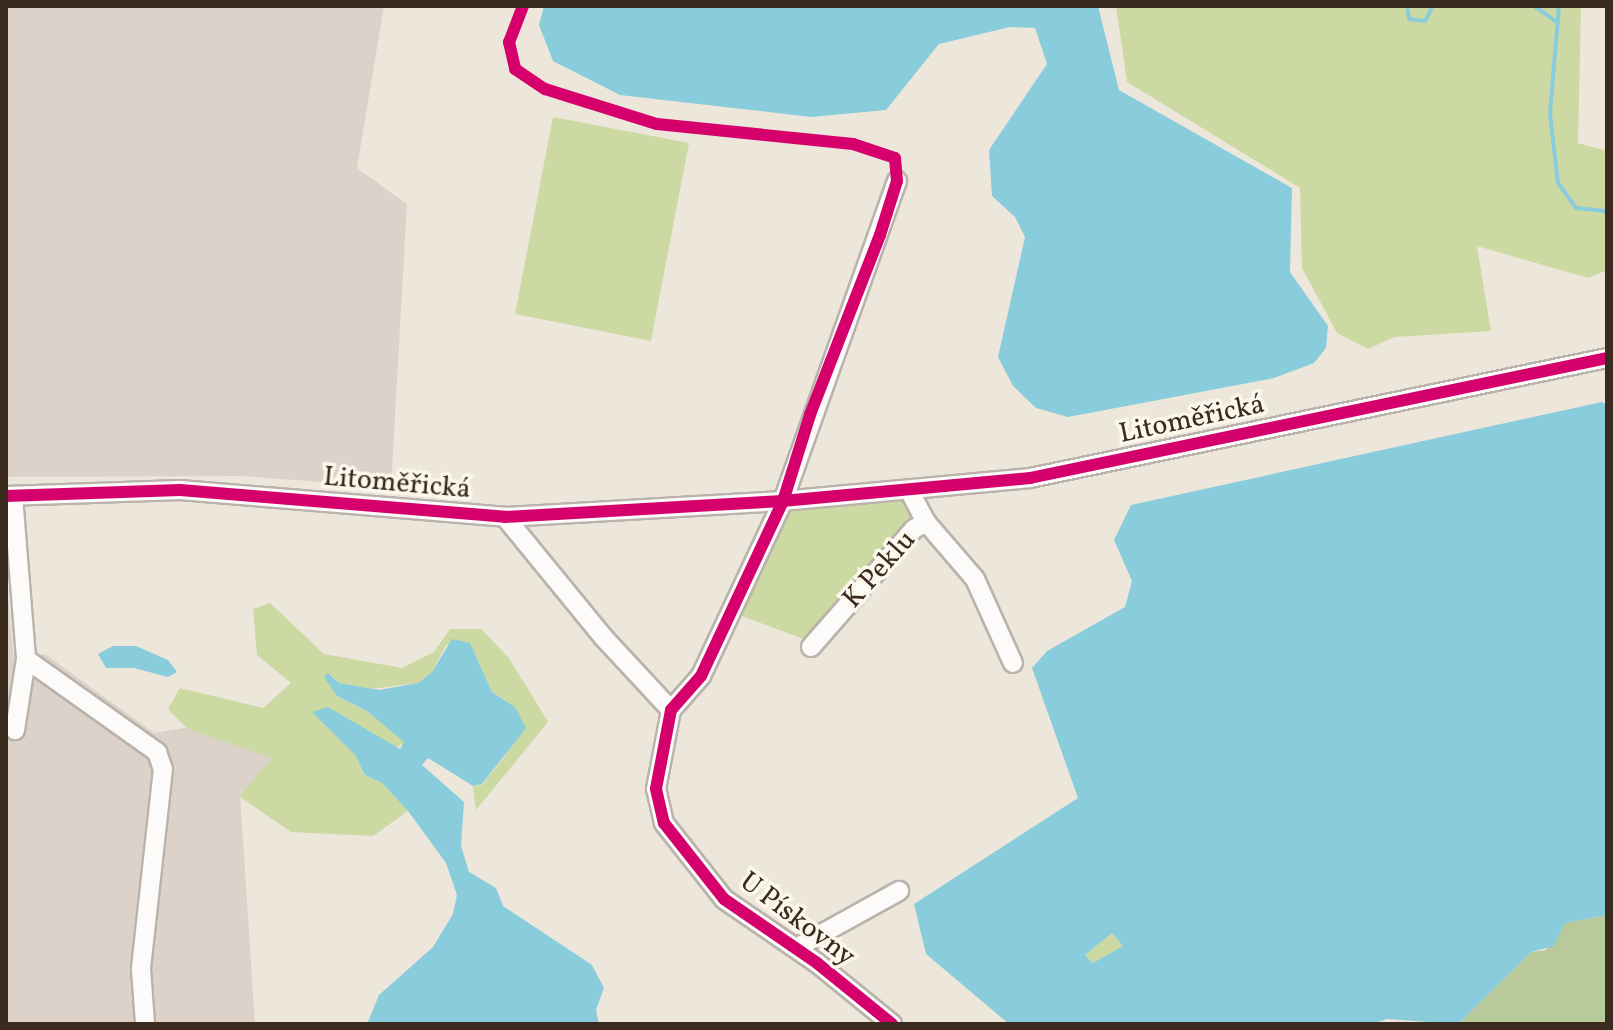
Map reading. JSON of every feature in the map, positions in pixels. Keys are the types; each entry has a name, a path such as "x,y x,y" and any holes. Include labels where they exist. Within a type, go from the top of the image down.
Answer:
{"street":[{"path":"671,710 701,676 783,501 897,181"},
{"name":"Litoměřická","path":"15,730 26,659 9,496 180,490 505,517 783,501 1030,478 1607,358"},
{"name":"K Peklu","path":"811,647 914,529 926,522 909,490"},
{"name":"Litoměřická","path":"505,517 604,638 671,710"},
{"path":"926,522 975,579 1013,663"},
{"path":"26,659 157,752 163,769 141,969 145,1024"},
{"name":"U Pískovny","path":"671,710 656,789 664,823 724,899 796,948 892,1024"},
{"path":"796,948 899,891"}],"shaded area":[{"path":"6,6 384,6 357,168 407,204 391,487 242,476 6,477"},
{"path":"6,572 14,660 45,654 154,733 190,727 278,759 240,794 255,1024 6,1024"}],"green space":[{"path":"1116,6 1581,6 1578,143 1607,151 1607,270 1588,278 1477,246 1491,331 1394,337 1368,349 1337,333 1302,268 1300,188 1127,82"},
{"path":"553,117 689,143 651,341 515,314"},
{"path":"905,499 914,519 806,640 739,615 787,510"},
{"path":"270,603 324,654 402,668 434,652 450,629 481,629 509,658 548,722 476,810 473,786 482,785 505,756 507,701 492,692 470,643 446,645 432,672 418,683 371,689 339,683 330,674 337,696 367,711 405,742 396,748 328,707 322,722 355,755 365,775 382,783 408,811 373,836 291,832 239,796 272,758 188,729 168,709 180,688 263,708 291,683 257,655 253,609"},
{"path":"1607,915 1607,1024 1458,1024 1531,952 1546,950 1565,923"},
{"path":"1112,933 1124,946 1093,963 1085,955"}],"water":[{"path":"544,6 1098,6 1119,90 1292,188 1290,272 1328,326 1326,348 1314,363 1274,378 1068,417 1036,408 1013,386 998,357 1025,237 1015,217 992,196 989,150 1047,64 1035,28 1010,27 939,44 886,110 811,117 620,95 553,61 539,25"},
{"path":"1602,402 1607,405 1607,915 1565,923 1554,946 1531,952 1458,1024 1387,1019 1372,1024 1009,1024 926,954 914,904 1078,798 1032,668 1047,651 1125,607 1132,581 1114,540 1131,505","holes":["1112,933 1123,946 1093,963 1085,955"]},
{"path":"452,639 470,643 492,692 515,707 526,728 482,784 473,786 428,758 422,765 464,802 461,846 469,872 496,888 503,906 592,965 604,988 596,1010 599,1024 367,1024 379,995 433,947 453,914 457,895 446,863 408,811 382,783 365,775 355,755 312,712 328,707 400,749 404,742 367,711 337,696 324,677 328,673 339,683 379,690 418,683 432,672"},
{"path":"113,646 136,646 168,660 177,672 168,677 134,668 106,668 98,654"}],"waterway":[{"path":"1407,6 1409,19 1425,21 1433,6"},
{"path":"1534,6 1558,23"},
{"path":"1559,6 1550,114 1558,183 1576,208 1607,211"}],"cycle path":[{"path":"523,6 509,42 515,69 545,89 657,124 853,144 895,158 897,181 880,235 810,415 783,501 701,676 671,710 656,789 664,823 724,899 817,963 892,1024"},
{"path":"6,496 180,490 505,517 783,501 1030,478 1607,358"}]}
